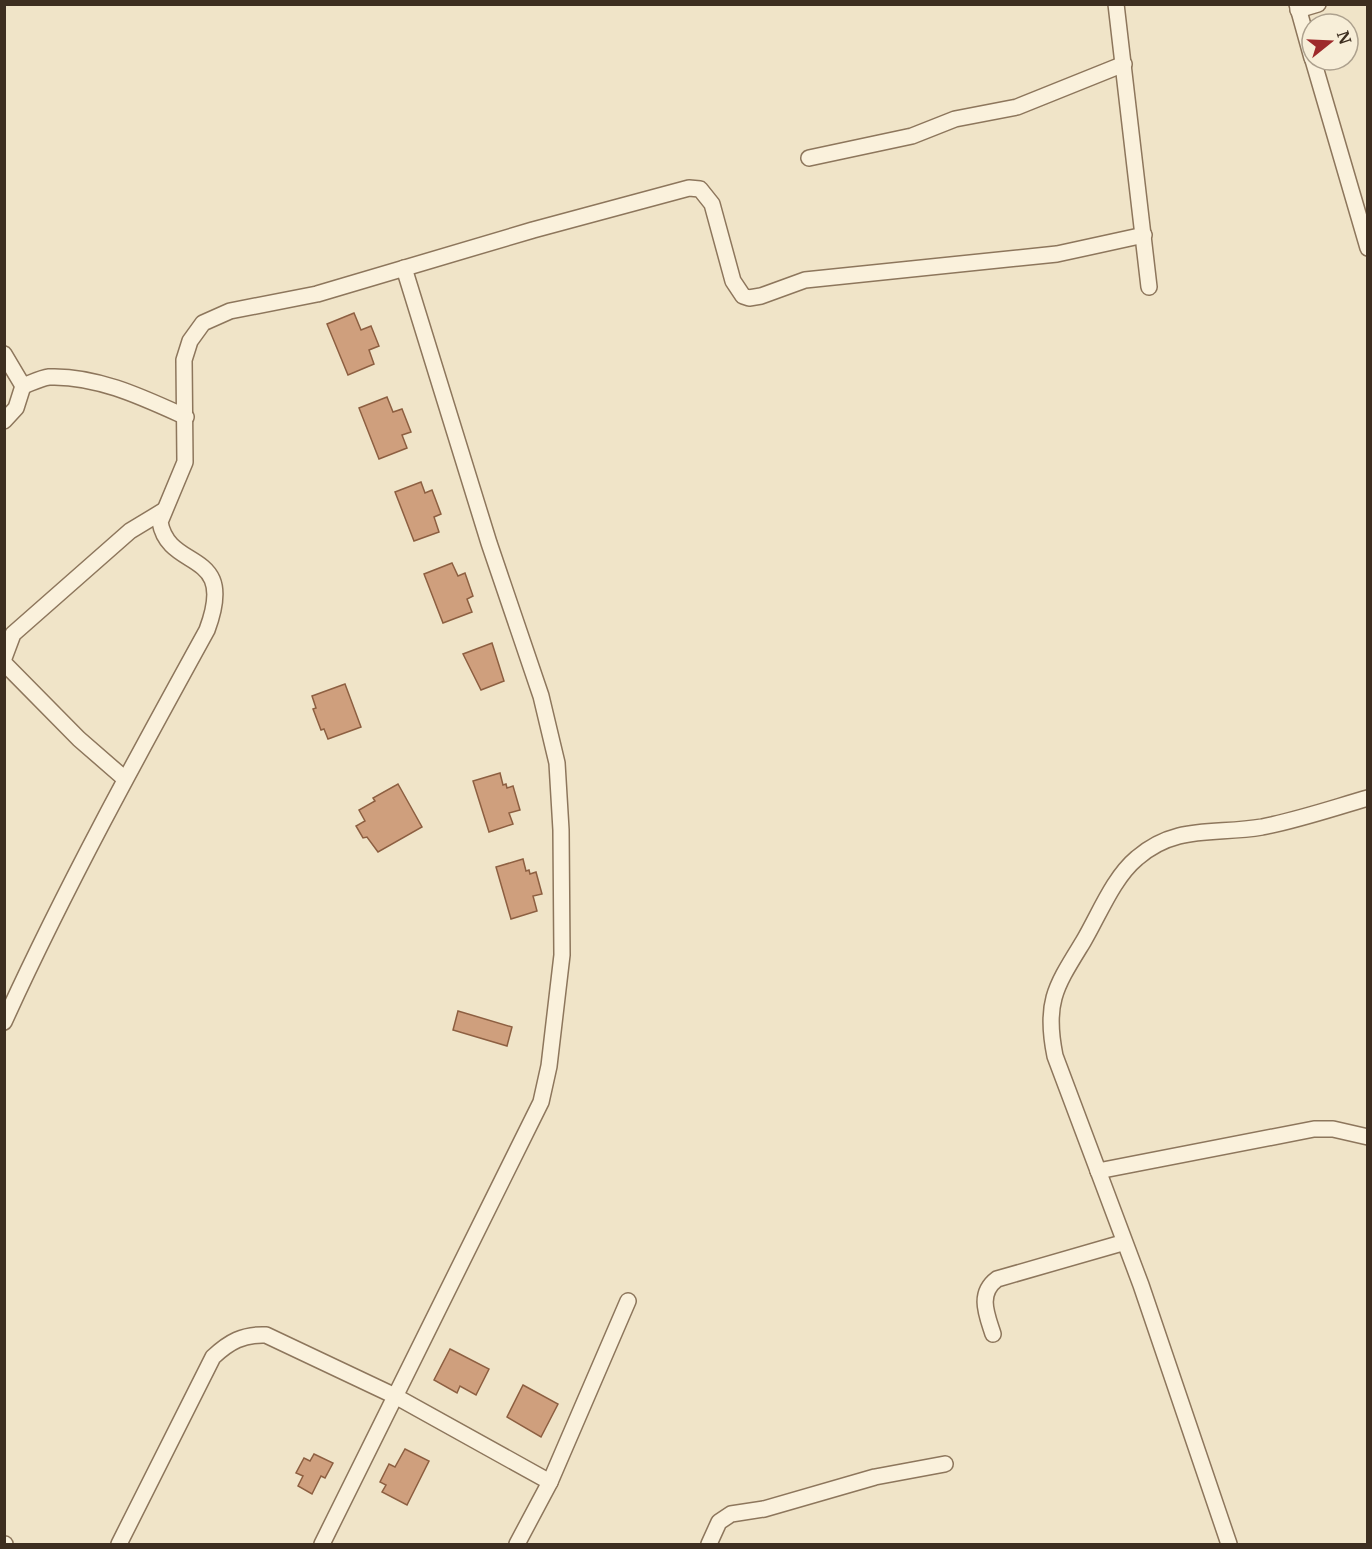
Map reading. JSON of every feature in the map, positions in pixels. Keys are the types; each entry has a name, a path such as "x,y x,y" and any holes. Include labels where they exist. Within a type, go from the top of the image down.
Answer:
{"street":[{"path":"1116,4 1149,287"},
{"path":"1297,8 1318,4"},
{"path":"809,158 912,136 955,119 1017,107 1124,64"},
{"path":"1316,72 1362,208 1368,248"},
{"path":"4,1022 125,779 207,630 215,602 216,589 206,569 165,537 160,522 163,511 181,478 185,462 184,360 190,341 203,323 230,312 316,294 689,188 700,189 712,204 733,281 743,296 749,297 761,296 806,280 901,268 1057,254 1144,235"},
{"path":"322,1545 541,1102 549,1066 562,955 561,830 557,763 540,696 489,543 405,268"},
{"path":"4,354 23,386 16,408 4,421"},
{"path":"23,386 48,377 89,382 131,393 186,417"},
{"path":"4,657 13,634 130,531 163,511"},
{"path":"4,663 78,739 125,779"},
{"path":"1230,1545 1175,1383 1055,1056 1050,1034 1050,1011 1058,981 1126,869 1159,842 1175,835 1264,826 1368,798"},
{"path":"1098,1172 1314,1129 1333,1129 1368,1137"},
{"path":"993,1335 984,1303 989,1285 997,1279 1122,1243"},
{"path":"517,1545 550,1482 628,1301"},
{"path":"119,1545 213,1357 224,1346 240,1337 266,1335 395,1396 550,1482"},
{"path":"709,1545 719,1522 731,1514 764,1509 875,1477 945,1464"}],"building":[{"path":"354,313 361,330 371,326 379,346 369,350 374,364 348,375 327,324"},
{"path":"387,397 393,412 402,409 411,432 402,435 407,448 379,459 359,408"},
{"path":"421,482 425,493 432,490 441,514 434,517 439,532 414,541 395,492"},
{"path":"452,563 458,576 465,573 473,596 467,599 472,612 443,623 424,574"},
{"path":"492,643 504,681 481,690 463,654"},
{"path":"345,684 361,727 328,739 324,729 321,730 313,709 316,708 312,696"},
{"path":"500,773 503,785 506,784 507,788 513,786 520,810 509,813 513,824 489,832 473,781"},
{"path":"398,784 422,827 378,852 367,837 363,838 356,826 365,821 359,810 375,801 373,798"},
{"path":"523,859 526,871 529,870 530,874 536,872 542,894 533,896 537,911 511,919 496,867"},
{"path":"458,1011 512,1027 507,1046 453,1030"},
{"path":"450,1349 489,1369 476,1395 460,1386 457,1393 434,1380"},
{"path":"523,1385 558,1404 541,1437 507,1417"},
{"path":"405,1449 429,1461 407,1505 382,1492 386,1485 380,1482 389,1464 395,1467"},
{"path":"314,1454 333,1463 325,1478 321,1476 312,1494 298,1486 303,1476 296,1473 304,1458 310,1461"}]}
